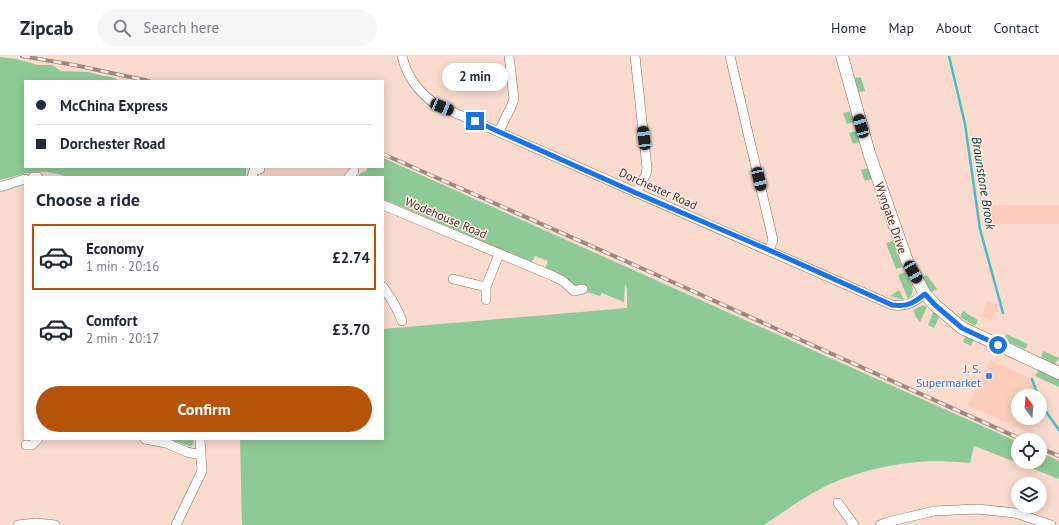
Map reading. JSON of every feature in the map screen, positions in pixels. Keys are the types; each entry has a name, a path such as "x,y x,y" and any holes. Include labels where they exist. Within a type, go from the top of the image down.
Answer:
{"street":[{"name":"Dorchester Road","path":"402,56 411,80 424,96 435,104 892,305 909,305 925,294"},
{"path":"499,131 514,99 509,56"},
{"path":"635,56 647,168 646,174 636,193"},
{"path":"730,56 773,240 769,250"},
{"name":"Wyngate Drive","path":"842,56 869,153 907,261 925,294 935,305 962,328 1059,373"},
{"path":"0,187 24,179"},
{"name":"Wodehouse Road","path":"384,204 563,281 574,291"},
{"path":"486,300 486,287 499,254"},
{"path":"453,279 486,287"},
{"path":"384,288 403,315"},
{"path":"571,300 574,291 583,289"},
{"path":"26,445 32,445 37,440"},
{"path":"150,440 166,443 194,454 201,455"},
{"path":"176,525 202,471 200,440"},
{"path":"838,503 854,525"},
{"path":"880,525 934,511 977,509 1015,513 1051,525"},
{"path":"18,525 36,523 55,525"}],"shaded area":[{"path":"982,205 1059,205 1059,224 985,224"},
{"path":"988,301 998,305 991,321 981,316"},
{"path":"990,360 1032,379 1036,389 1011,389 1011,424 968,406"},
{"path":"1012,425 1034,425 1031,433"}],"green space":[{"path":"0,57 16,59 38,65 52,65 61,71 88,72 118,80 24,80 24,168 246,168 246,176 64,176 49,172 33,172 0,180"},
{"path":"861,77 865,91 859,92 855,78"},
{"path":"850,111 854,122 847,124 843,113"},
{"path":"857,131 860,142 853,144 849,133"},
{"path":"384,158 1011,439 1011,460 974,446 970,463 936,461 906,463 862,472 820,489 764,525 242,525 240,440 384,440 384,329 627,308 627,289 625,284 624,302 602,293 600,296 587,292 588,287 586,285 574,285 564,277 545,269 548,261 535,256 532,262 384,199 384,176 358,176 366,171 368,168 384,168"},
{"path":"868,168 872,179 865,181 861,170"},
{"path":"893,241 902,267 896,269 886,243"},
{"path":"905,272 913,289 911,296 908,299 898,275"},
{"path":"927,275 937,289 931,293 922,278"},
{"path":"899,290 904,300 890,296"},
{"path":"923,305 927,307 920,322 913,310"},
{"path":"963,311 978,320 975,326 960,317"},
{"path":"933,312 939,317 934,328 928,325"},
{"path":"966,334 974,339 971,346 963,342"},
{"path":"1006,334 1028,344 1025,349 1004,340"},
{"path":"1043,351 1059,358 1055,364 1041,357"},
{"path":"1039,370 1059,379 1059,387 1035,376"},
{"path":"170,440 194,440 193,445 190,446"},
{"path":"1047,455 1059,461 1059,479 1033,469 1047,469"}],"waterway":[{"name":"Braunstone Brook","path":"949,56 965,124 980,229 1003,313"},
{"name":"Braunstone Brook","path":"1032,379 1036,389"},
{"name":"Braunstone Brook","path":"1047,413 1059,430"}],"railway":[{"path":"22,56 144,80"},
{"path":"384,154 657,275 1011,435"},
{"path":"1047,451 1059,456"}],"place":[{"name":"J. S. Supermarket","path":"989,376"}],"route":[{"path":"475,121 892,305 909,305 925,294 935,305 962,328 998,345"}]}
